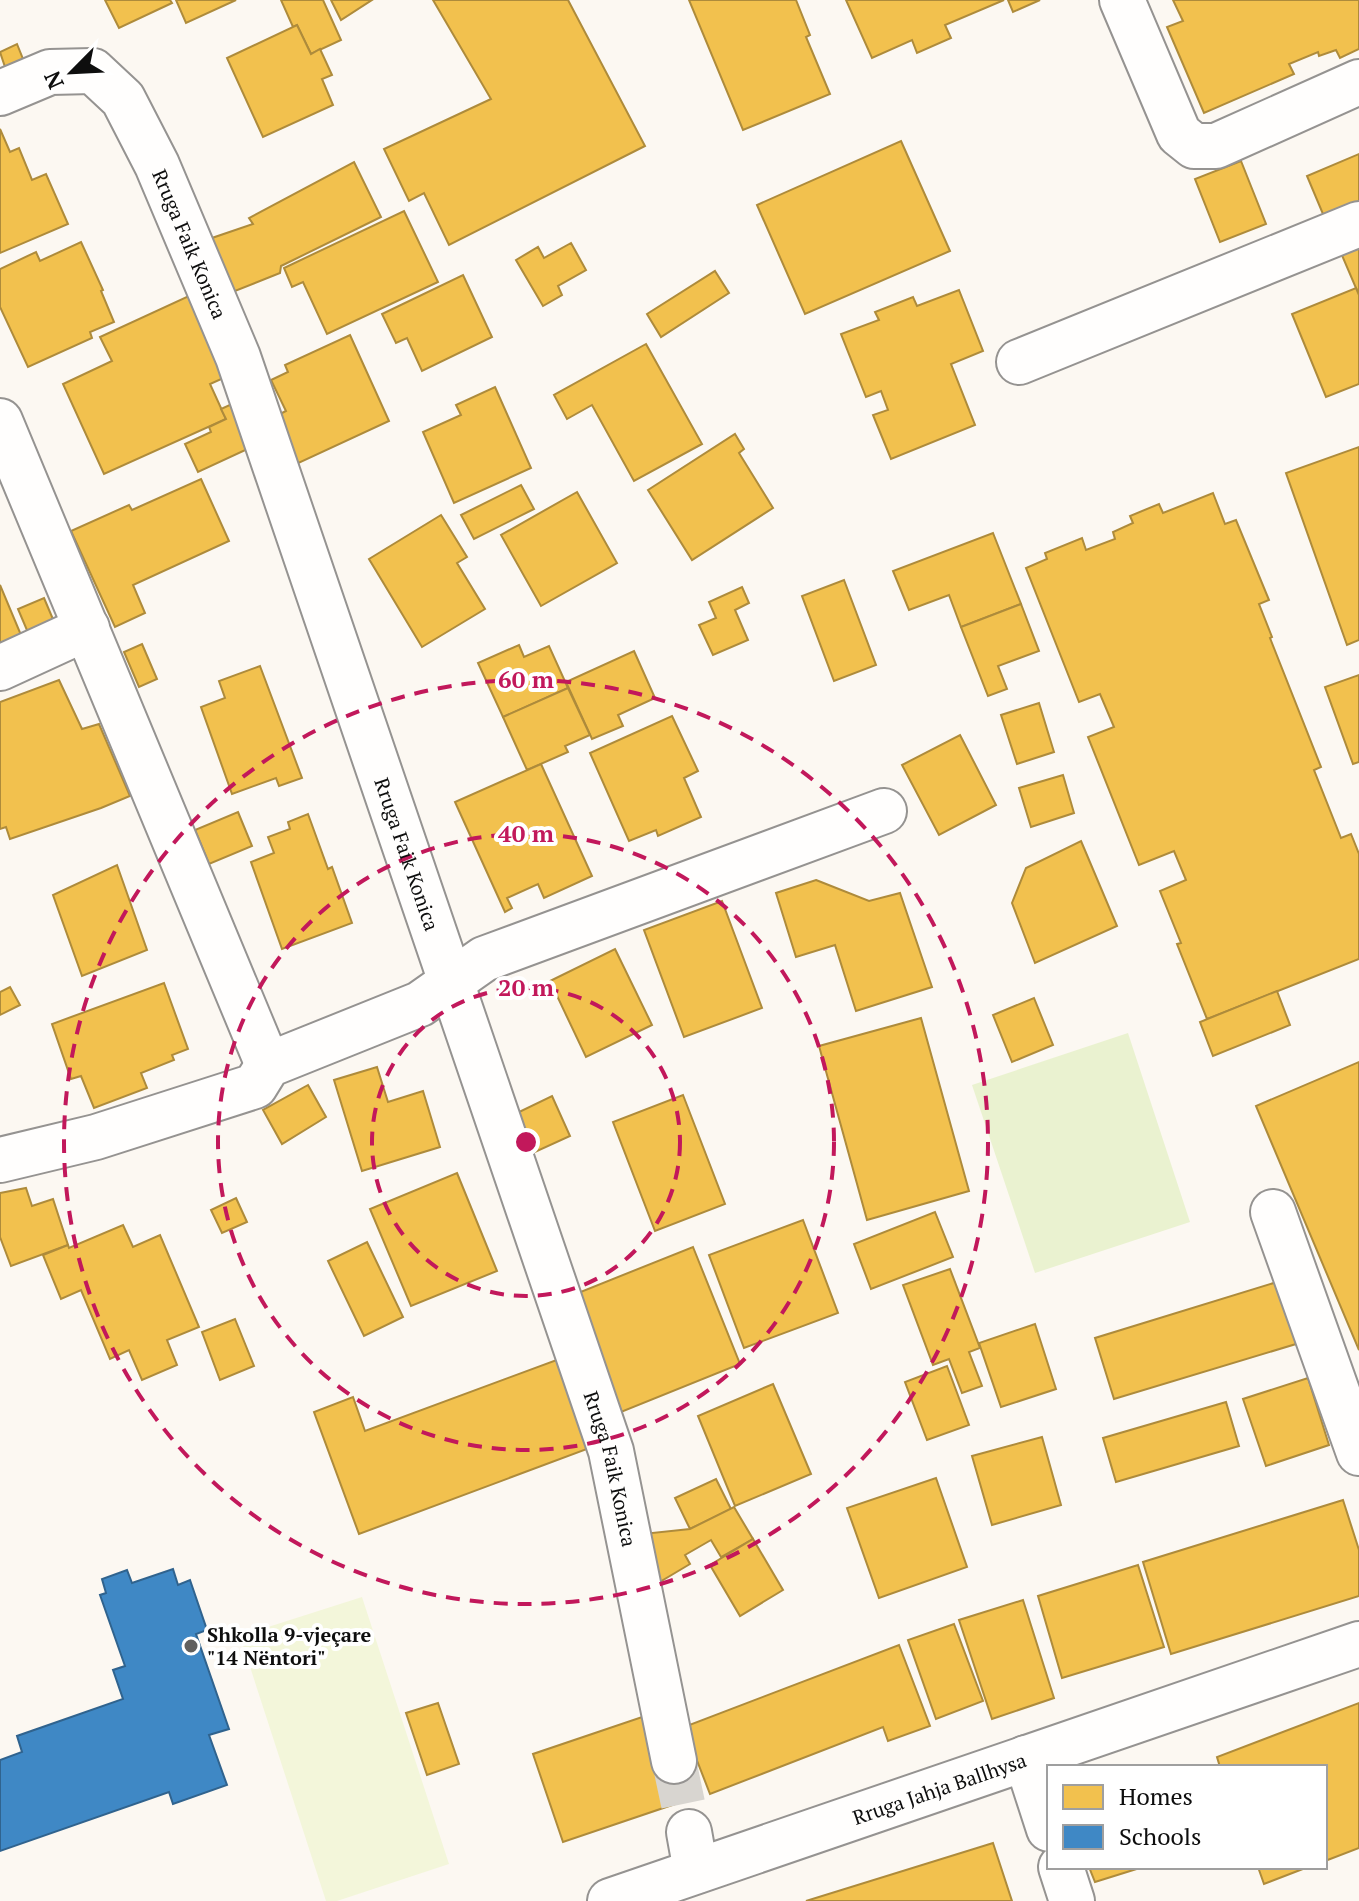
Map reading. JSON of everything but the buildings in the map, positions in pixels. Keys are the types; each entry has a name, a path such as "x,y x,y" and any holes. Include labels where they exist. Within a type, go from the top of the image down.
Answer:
{"street":[{"path":"1122,0 1179,134 1194,146 1216,146 1359,82"},
{"name":"Rruga Faik Konica","path":"0,93 50,72 93,71 123,99 157,165 238,357 611,1451 674,1761"},
{"path":"1019,362 1359,224"},
{"path":"0,421 268,1065"},
{"path":"0,668 87,628"},
{"path":"0,1160 96,1137 255,1086 268,1065 420,1004 484,959 884,811"},
{"path":"1273,1212 1359,1453"},
{"name":"Rruga Jahja Ballhysa","path":"610,1901 693,1851 1026,1758 1359,1644"},
{"path":"1026,1758 1047,1823"},
{"path":"1062,1869 1072,1901"}],"green space":[{"path":"1128,1033 1190,1222 1035,1273 972,1085"},
{"path":"362,1597 449,1864 337,1901 326,1901 240,1636"}],"tunnel":[{"path":"674,1761 689,1832"}],"place":[{"name":"Shkolla 9-vjeçare \"14 Nëntori\"","path":"191,1646"}]}
